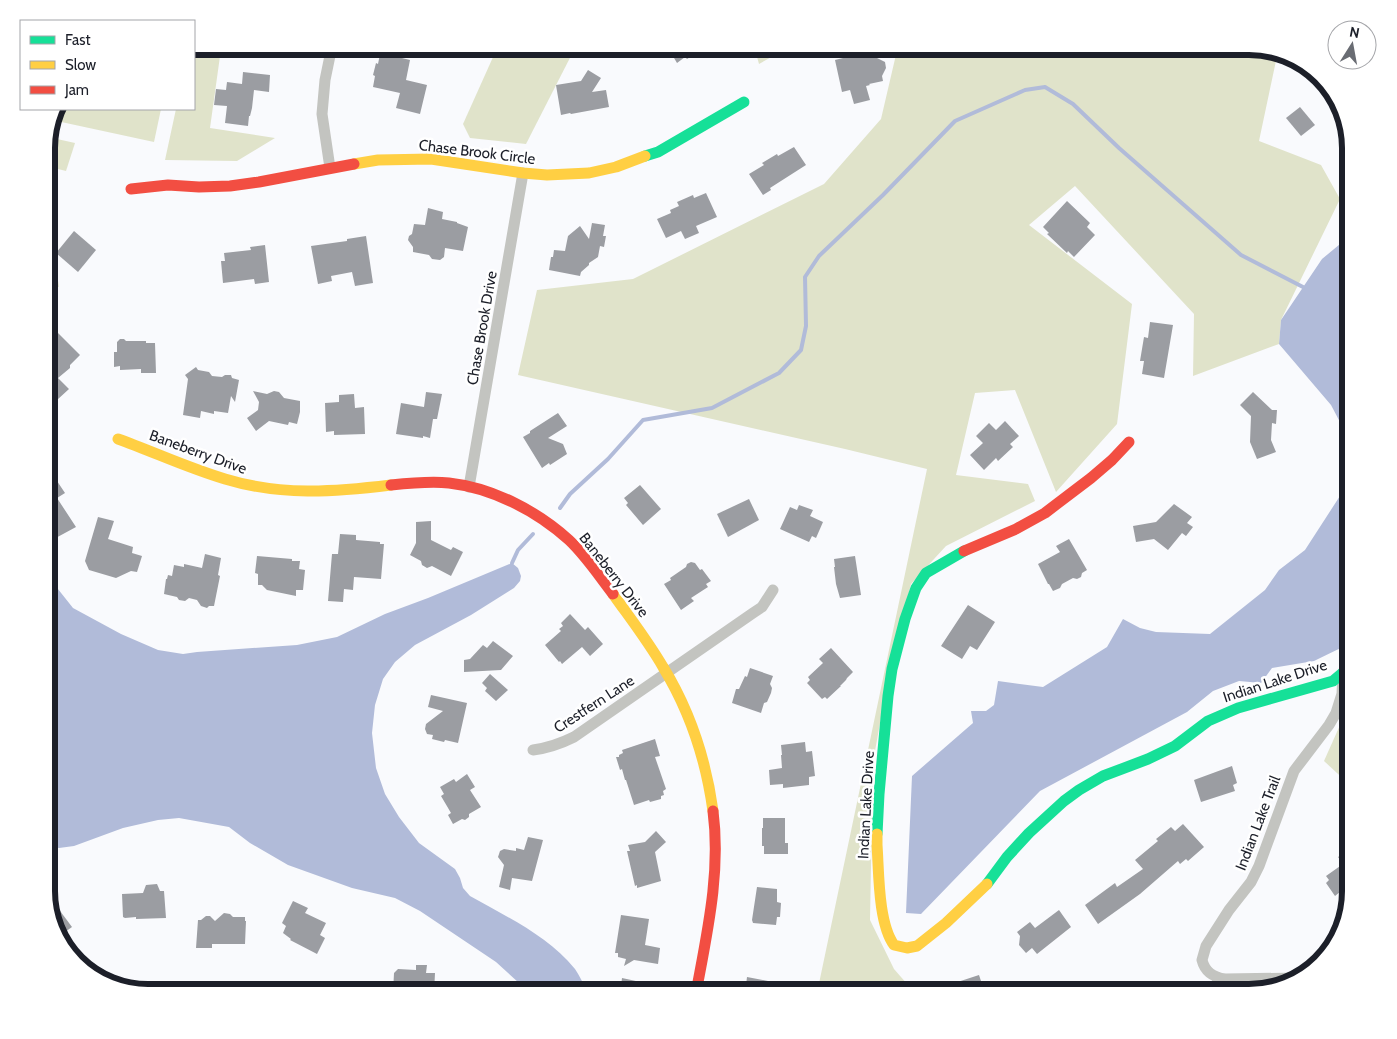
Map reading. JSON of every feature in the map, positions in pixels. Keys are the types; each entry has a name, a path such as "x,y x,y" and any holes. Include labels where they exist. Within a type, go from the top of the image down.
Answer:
{"street":[{"path":"330,55 325,80 322,114 330,168"},
{"name":"Chase Brook Circle","path":"131,189 168,185 230,186 378,160 431,159 546,176 575,175 616,167 658,152 744,102"},
{"name":"Chase Brook Drive","path":"469,487 523,173"},
{"name":"Baneberry Drive","path":"118,439 216,477 269,489 315,492 341,491 430,482 469,487 493,495 526,510 548,523 569,540 582,553 668,673 698,741 708,782 715,838 714,876 698,984"},
{"name":"Indian Lake Drive","path":"1129,442 1091,478 1045,513 1016,529 956,555 926,573 916,588 905,619 892,669 879,794 876,845 882,910 888,936 894,945 907,948 917,946 946,923 986,885 1007,857 1029,833 1079,790 1103,776 1148,760 1175,746 1208,721 1223,714 1333,681 1342,673"},
{"name":"Crestfern Lane","path":"533,750 548,748 574,737 762,607 773,590"},
{"name":"Indian Lake Trail","path":"1218,978 1207,971 1203,964 1202,960 1206,946 1229,910 1251,882 1259,866 1294,771 1330,725 1342,694"},
{"path":"1217,984 1218,978 1281,978"}],"green space":[{"path":"195,55 220,55 210,128 275,138 237,161 165,160 176,110 195,110"},
{"path":"494,55 571,55 526,144 470,138 463,124"},
{"path":"756,55 775,55 759,64"},
{"path":"896,55 1249,55 1267,57 1276,59 1259,141 1321,165 1340,199 1281,320 1279,344 1193,376 1194,314 1075,186 1029,225 1132,304 1117,424 1056,492 1015,390 975,393 956,475 1028,484 1035,501 946,546 911,584 888,679 873,762 870,920 894,969 907,984 819,984 927,469 518,375 537,290 633,279 824,184 881,119"},
{"path":"63,110 161,110 154,142 59,121"},
{"path":"56,139 75,143 66,171 55,168"},
{"path":"55,262 59,287 55,286"},
{"path":"1342,721 1342,778 1324,761"}],"water":[{"path":"1342,242 1342,426 1331,405 1279,344 1281,320 1322,259"},
{"path":"1342,493 1342,647 1314,661 1272,668 1261,683 1239,681 1213,691 1187,712 1040,791 921,914 906,913 912,776 973,723 971,711 986,711 994,705 998,681 1043,687 1107,647 1123,619 1140,628 1156,632 1210,634 1265,590 1279,570 1305,550"},
{"path":"512,563 518,568 521,576 520,581 514,588 471,615 415,645 395,662 383,679 375,705 372,733 376,768 385,794 399,817 419,843 455,869 463,888 470,896 512,919 552,946 575,969 583,984 520,984 496,962 420,911 395,898 352,888 288,865 250,843 229,827 179,818 158,820 123,828 74,846 55,847 55,585 73,608 121,634 158,650 183,654 297,645 337,637 385,614"}],"building":[{"path":"380,55 403,55 402,58 410,60 406,80 427,85 420,114 396,108 400,93 373,87 376,63 378,64"},
{"path":"672,55 693,55 687,59 685,57 677,63"},
{"path":"842,55 879,55 877,58 885,62 886,68 882,76 883,81 866,86 870,100 854,104 850,90 842,92 835,60 843,58"},
{"path":"588,70 601,78 592,92 606,90 609,107 561,115 556,85 581,81"},
{"path":"243,72 270,75 269,92 254,90 248,126 225,123 227,106 214,105 216,89 226,90 227,82 242,84"},
{"path":"1300,107 1315,125 1301,136 1286,118"},
{"path":"794,147 806,165 770,188 771,190 763,195 749,174 777,154 778,156"},
{"path":"706,193 717,217 696,226 699,233 685,239 681,231 666,238 657,219 671,213 670,210 679,206 677,202 693,195 694,198"},
{"path":"1067,201 1090,223 1087,227 1095,235 1074,257 1047,234 1049,233 1043,227"},
{"path":"428,208 443,212 442,219 457,222 468,227 463,251 445,248 444,257 440,260 432,259 429,255 413,252 413,247 408,240 409,236 412,234 414,224 425,225"},
{"path":"592,223 605,225 604,247 600,246 598,257 589,263 580,276 549,270 554,250 565,251 568,236 580,226 589,239"},
{"path":"74,231 96,250 78,272 56,253"},
{"path":"366,236 373,283 355,286 352,272 331,276 332,281 318,284 311,246 347,241 347,239"},
{"path":"265,245 269,282 255,284 254,279 223,283 221,261 225,261 224,253 251,250 250,247"},
{"path":"1150,322 1173,325 1164,378 1142,374 1144,361 1140,361 1144,337 1148,338"},
{"path":"58,333 80,355 70,365 70,368 58,378 69,389 57,400 55,398 55,336"},
{"path":"120,339 155,343 156,373 141,373 141,369 120,370 120,366 114,367 114,352 117,352 117,342"},
{"path":"196,367 198,370 209,372 212,376 222,377 231,375 232,378 239,380 235,402 231,396 228,413 214,411 214,414 201,411 200,418 183,415 188,379 185,375"},
{"path":"253,391 267,394 274,391 279,392 284,398 300,401 297,424 289,422 288,425 269,421 256,431 247,418 258,410 259,402"},
{"path":"426,392 442,394 437,419 433,419 430,438 396,434 401,403 424,407"},
{"path":"1253,392 1272,410 1277,410 1276,424 1272,423 1271,440 1276,452 1257,459 1250,442 1251,416 1240,405"},
{"path":"354,394 355,408 364,407 365,434 334,435 334,431 326,432 325,403 339,402 339,395"},
{"path":"558,413 567,426 548,438 563,444 567,454 542,468 523,437"},
{"path":"1005,421 1019,436 1010,444 1013,447 998,461 996,458 984,470 970,455 983,443 976,436 989,423 996,430"},
{"path":"55,478 65,493 57,498 76,527 55,538"},
{"path":"640,485 661,509 643,525 626,505 628,503 624,498"},
{"path":"749,499 759,520 728,537 717,514"},
{"path":"1174,504 1192,517 1187,523 1193,527 1186,536 1182,533 1168,550 1154,539 1136,542 1133,526 1156,522"},
{"path":"799,505 813,510 810,516 823,522 816,538 812,536 809,542 780,529 790,507 797,510"},
{"path":"98,517 114,521 108,539 133,547 132,553 142,556 137,572 131,571 116,578 89,570 85,561"},
{"path":"431,521 431,540 451,550 453,547 463,552 451,576 432,566 427,568 422,565 421,561 410,555 416,543 416,522"},
{"path":"340,534 356,535 356,540 384,544 381,579 354,577 353,590 344,589 343,602 328,601 332,554 338,554"},
{"path":"1069,539 1087,570 1082,573 1081,577 1073,578 1053,591 1038,564 1060,552 1056,546"},
{"path":"205,554 221,558 218,575 220,576 214,606 207,608 201,606 197,600 189,598 185,601 179,600 177,597 164,594 166,579 168,575 172,576 174,565 184,567 184,564 202,568"},
{"path":"257,556 300,561 299,569 305,570 303,590 296,590 296,596 267,590 262,585 258,585 258,574 255,573"},
{"path":"855,556 861,595 840,598 836,584 834,559"},
{"path":"691,562 695,563 700,570 702,569 711,581 706,584 708,587 691,598 694,601 681,610 664,584"},
{"path":"968,605 995,622 977,650 970,646 962,659 941,646"},
{"path":"570,614 585,630 588,627 603,644 590,656 582,647 562,664 545,645 561,631 559,629 563,626 561,623"},
{"path":"493,641 513,656 501,670 464,672 464,660 470,659 483,645 487,648"},
{"path":"831,648 853,672 827,699 825,697 822,699 807,683 810,680 808,677 823,663 819,659"},
{"path":"750,668 773,676 770,684 772,688 771,693 767,702 764,703 761,713 732,703 736,689 739,689 745,676 747,677"},
{"path":"490,674 508,690 496,701 485,691 487,688 482,683"},
{"path":"431,695 467,703 458,743 432,739 433,735 427,734 426,724 443,711 428,707"},
{"path":"655,739 660,756 655,757 666,789 663,791 664,795 661,796 661,799 650,802 649,800 634,805 616,757 623,753 622,750"},
{"path":"805,742 806,752 812,751 815,776 809,777 809,785 783,788 783,784 770,785 769,770 782,768 781,745"},
{"path":"1232,766 1237,783 1233,785 1235,791 1201,802 1194,780"},
{"path":"467,774 475,787 470,790 481,807 469,814 469,817 465,820 462,819 453,824 448,815 451,813 441,796 444,794 440,787 454,779 456,782"},
{"path":"763,818 785,818 785,843 788,843 788,854 764,854 764,846 762,846"},
{"path":"1183,824 1204,847 1188,861 1186,859 1180,864 1178,861 1140,894 1098,924 1085,905 1115,883 1117,887 1143,869 1135,860 1158,841 1156,839 1171,827 1175,831"},
{"path":"656,831 666,842 655,852 661,881 637,888 627,851 630,851 628,845 645,842"},
{"path":"528,837 543,840 532,881 512,878 510,890 499,887 504,865 498,857 500,851 504,849 516,851 516,848 524,850"},
{"path":"1342,854 1342,863 1338,857"},
{"path":"1342,865 1342,890 1335,896 1326,883 1329,880 1326,876"},
{"path":"157,884 160,891 164,891 166,918 136,919 136,917 123,917 122,894 143,893 146,885"},
{"path":"757,887 777,889 777,902 781,903 780,917 777,917 776,925 753,923"},
{"path":"293,901 308,908 305,913 326,923 320,935 325,938 317,954 290,940 283,933 286,926 282,923"},
{"path":"57,906 72,927 64,932"},
{"path":"1059,910 1071,927 1037,954 1032,948 1026,953 1019,945 1020,936 1017,932 1030,922 1035,928"},
{"path":"224,913 230,914 233,917 245,917 245,944 212,944 212,948 196,948 198,920 210,916 215,921"},
{"path":"621,915 649,919 645,945 660,948 658,964 634,960 624,966 626,959 618,957 618,953 615,953"},
{"path":"416,965 427,965 426,973 435,973 434,984 393,984 394,973 398,969 416,970"},
{"path":"979,975 982,984 951,984"},
{"path":"747,977 768,981 768,984 746,984"},
{"path":"622,978 645,983 645,984 621,984"}],"waterway":[{"path":"560,508 570,494 608,459 643,420 712,408 779,373 801,350 806,326 805,277 819,256 883,195 955,121 1025,90 1045,87 1073,104 1119,148 1241,255 1303,287"},
{"path":"512,563 518,550 533,534"}],"traffic: fast":[{"path":"645,156 658,152 744,102"},
{"path":"877,834 888,696 892,669 905,619 916,588 926,573 964,551"},
{"path":"987,884 1007,857 1029,833 1079,790 1103,776 1148,759 1175,746 1208,721 1238,708 1333,681 1342,674"}],"traffic: slow":[{"path":"354,164 378,160 431,159 547,175 589,173 616,167 645,156"},
{"path":"118,439 211,475 267,488 328,491 391,485"},
{"path":"613,594 657,657 673,684 689,718 706,773 713,811"},
{"path":"877,834 882,911 894,945 907,948 917,946 946,923 987,884"}],"traffic: jam":[{"path":"131,189 168,185 230,186 354,164"},
{"path":"964,551 1016,529 1045,513 1091,478 1129,442"},
{"path":"391,485 427,482 449,483 482,490 514,502 543,520 569,540 587,559 613,594"},
{"path":"698,984 714,880 715,834 713,811"}]}
